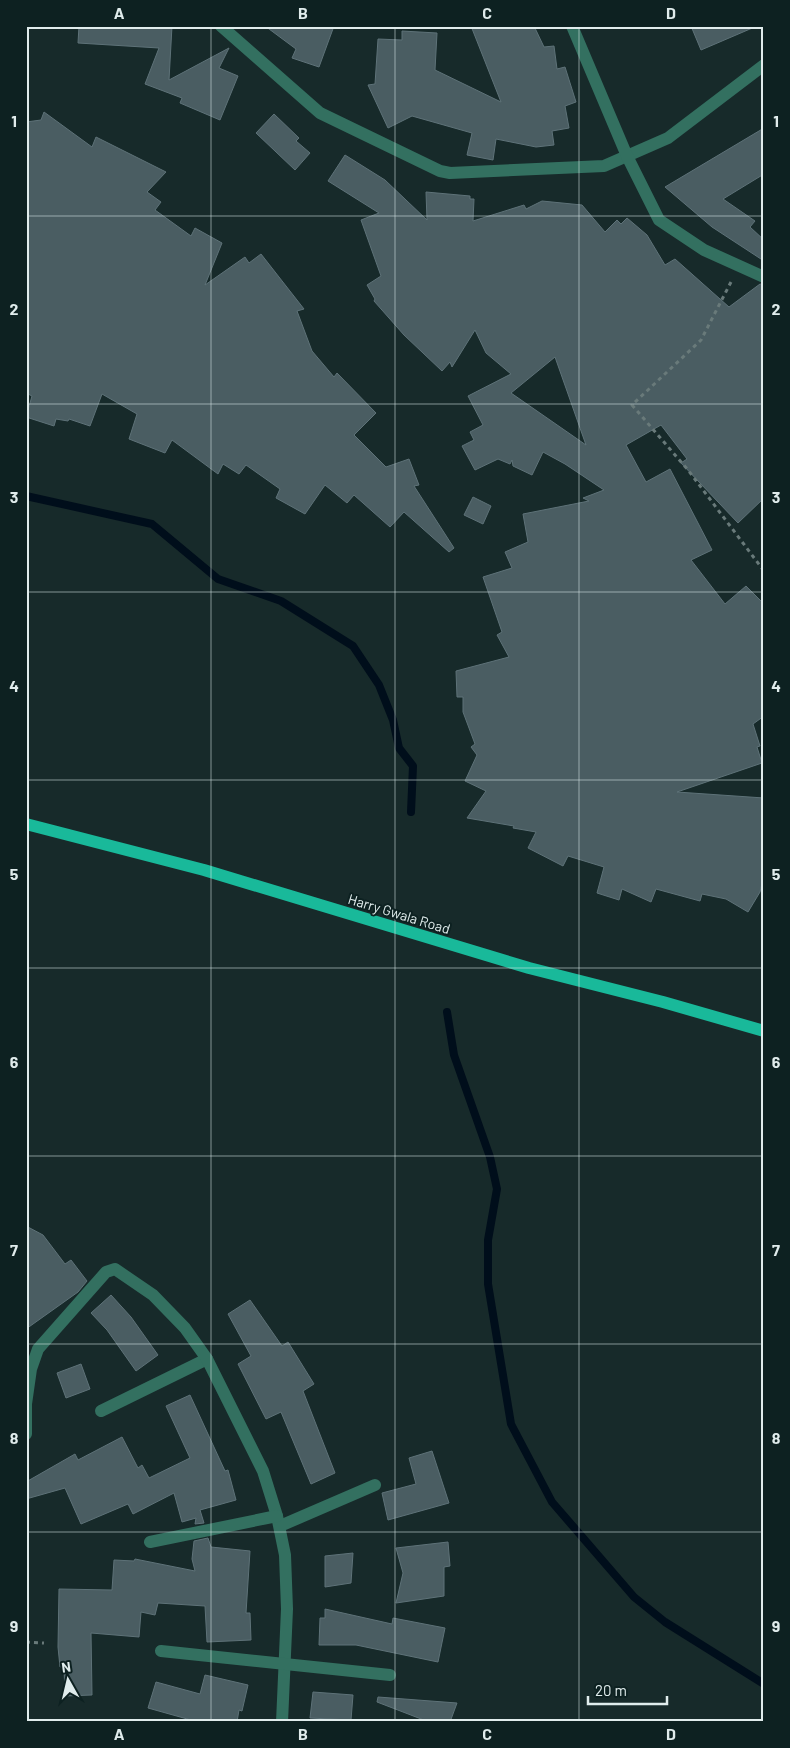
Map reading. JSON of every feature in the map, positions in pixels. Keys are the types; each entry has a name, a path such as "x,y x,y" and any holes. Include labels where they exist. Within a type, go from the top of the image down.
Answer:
{"main road":[{"name":"Harry Gwala Road","path":"26,824 204,870 529,968 664,1002 764,1031"}],"street":[{"path":"221,26 320,114 440,170 461,174 604,166 668,138 764,65"},
{"path":"572,26 627,156 659,220 704,250 764,277"},
{"path":"26,1434 26,1404 31,1369 38,1349 106,1272 116,1269 120,1271 153,1295 185,1328 207,1358 263,1471 278,1521 285,1555 287,1600 282,1722"},
{"path":"101,1411 207,1358"},
{"path":"150,1542 278,1521 375,1485"},
{"path":"161,1651 285,1662 390,1675"}],"path":[{"path":"740,266 701,340 632,405 688,470 764,571"},
{"path":"26,1642 44,1643"}],"building":[{"path":"79,26 172,26 169,80 229,48 219,68 238,76 220,120 180,103 182,98 145,84 159,48 78,43"},
{"path":"265,26 334,26 319,67 292,58 296,49"},
{"path":"471,26 534,26 544,47 554,46 557,69 565,67 576,102 565,106 569,128 552,131 554,145 536,147 496,139 493,160 467,155 472,133 412,116 388,128 368,85 375,84 378,39 402,40 402,31 437,33 435,70 501,102"},
{"path":"691,26 757,26 701,50"},
{"path":"44,112 92,147 96,137 166,172 147,192 161,202 155,210 191,236 195,228 222,243 205,285 245,257 249,263 261,254 304,309 297,311 312,351 334,377 337,373 376,413 354,435 386,467 409,459 419,485 414,486 454,548 449,552 404,512 390,527 354,495 347,503 325,485 305,514 276,498 280,489 246,465 239,474 223,464 218,474 172,440 165,453 129,439 137,414 102,394 90,426 69,419 68,421 56,419 54,426 26,417 32,396 26,393 26,122 41,120"},
{"path":"274,114 299,138 296,141 310,153 295,170 256,133"},
{"path":"764,128 764,174 723,199 755,221 750,227 764,240 764,261 712,227 665,187"},
{"path":"345,155 385,180 427,220 426,192 470,196 470,199 474,199 473,221 524,205 526,209 542,201 582,205 605,232 617,220 621,224 627,218 647,235 665,265 675,259 729,307 760,284 764,285 764,498 738,523 681,463 687,459 661,425 626,445 646,482 670,469 712,550 691,560 725,604 746,586 764,604 764,716 753,724 760,746 757,747 762,763 677,792 764,798 764,875 760,892 748,912 726,899 702,894 700,901 656,889 651,902 622,889 619,900 597,893 604,867 568,856 563,866 528,848 536,832 513,828 514,826 467,818 486,791 465,781 477,755 471,747 475,744 463,712 463,697 457,697 456,671 509,657 497,635 502,632 483,577 512,568 505,552 528,542 523,514 589,501 583,498 604,490 543,452 532,475 513,466 512,460 510,464 498,459 475,470 462,446 474,440 470,432 483,425 468,396 511,374 486,353 475,330 452,367 450,362 442,371 404,335 374,301 375,299 367,285 381,276 361,220 379,213 328,181","holes":["555,357 586,445 511,393"]},
{"path":"473,497 491,506 483,524 464,515"},
{"path":"26,1226 43,1235 65,1264 71,1260 87,1281 78,1292 26,1329"},
{"path":"111,1295 131,1317 158,1355 136,1371 107,1330 91,1313"},
{"path":"250,1300 282,1346 288,1342 314,1384 303,1391 335,1473 311,1484 281,1412 266,1419 238,1364 251,1356 228,1314"},
{"path":"81,1364 90,1389 66,1398 57,1373"},
{"path":"190,1395 225,1471 228,1470 236,1500 200,1510 204,1523 195,1524 196,1518 182,1522 174,1493 133,1514 128,1504 81,1524 65,1488 26,1499 26,1482 75,1454 78,1460 122,1437 138,1468 142,1465 149,1478 190,1458 166,1406"},
{"path":"432,1451 449,1503 388,1520 382,1493 416,1484 409,1458"},
{"path":"208,1538 211,1547 250,1551 246,1613 250,1613 251,1640 207,1642 205,1606 158,1603 155,1615 141,1612 139,1637 91,1633 92,1695 65,1696 64,1667 60,1667 58,1647 59,1589 112,1590 114,1560 134,1561 135,1559 195,1571 192,1559 194,1541"},
{"path":"448,1542 450,1566 444,1567 444,1596 396,1603 403,1573 396,1548"},
{"path":"353,1553 351,1583 325,1587 325,1556"},
{"path":"325,1609 392,1624 393,1618 445,1628 438,1662 356,1645 319,1645 320,1618 325,1618"},
{"path":"205,1675 248,1685 242,1711 239,1710 237,1722 198,1722 148,1708 156,1682 200,1694"},
{"path":"313,1692 353,1695 351,1720 310,1718"},
{"path":"378,1697 457,1703 450,1722 429,1722 377,1702"}],"waterway":[{"path":"26,496 152,524 218,579 281,601 353,646 379,685 393,720 399,748 413,766 411,812"},
{"path":"447,1012 454,1055 490,1157 497,1189 488,1240 488,1284 511,1424 552,1502 634,1597 665,1622 764,1684"}]}
